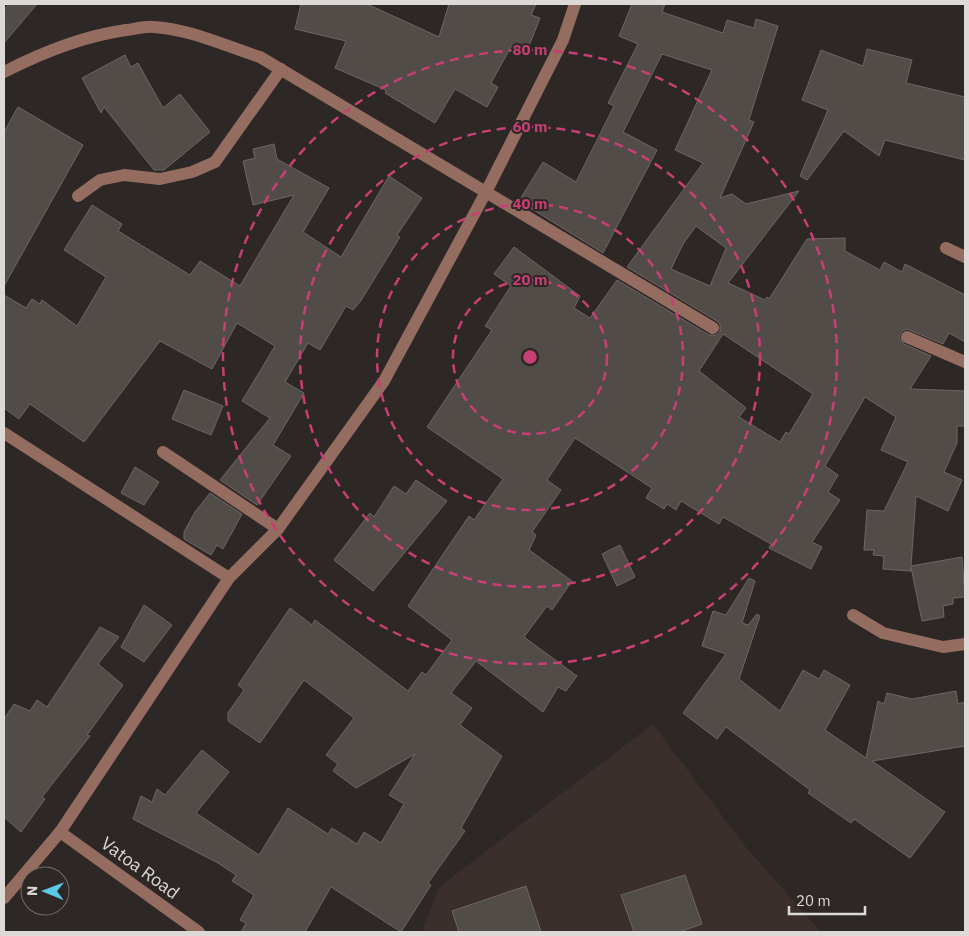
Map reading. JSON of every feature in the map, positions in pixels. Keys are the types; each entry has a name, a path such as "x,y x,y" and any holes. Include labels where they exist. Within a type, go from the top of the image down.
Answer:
{"street":[{"path":"4,898 60,832 229,578 278,529 384,381 486,192 563,40 576,4"},
{"path":"4,72 36,55 80,40 102,34 152,26 184,32 260,57 713,328"},
{"path":"78,196 100,180 124,175 160,180 192,172 215,162 281,69"},
{"path":"946,248 965,257"},
{"path":"907,337 965,362"},
{"path":"4,433 229,578"},
{"path":"163,452 278,529"},
{"path":"853,615 884,633 944,647 965,644"},
{"name":"Vatoa Road","path":"60,832 199,932"}],"shaded area":[{"path":"653,724 744,845 821,932 422,932 439,887"}],"building":[{"path":"9,4 37,4 4,43 4,10"},
{"path":"301,4 367,4 439,37 449,4 536,4 531,15 540,18 527,51 512,45 491,83 498,87 487,107 455,89 435,123 385,93 386,90 335,68 346,41 295,29"},
{"path":"632,4 665,4 662,12 723,33 727,20 754,28 756,19 778,26 749,120 754,122 720,198 732,194 746,204 799,191 728,283 765,300 767,297 769,299 807,239 845,238 845,251 880,270 884,262 902,272 905,264 965,295 965,342 949,333 943,344 907,329 902,331 899,337 904,344 931,356 910,389 965,391 965,426 957,426 957,443 944,472 962,480 948,511 916,496 911,566 962,557 965,597 953,598 953,604 943,606 944,617 922,621 911,567 911,571 883,569 884,556 873,555 874,550 864,550 867,510 884,511 908,462 881,450 896,417 865,397 825,466 838,475 828,492 840,500 812,542 822,547 811,569 769,548 771,544 723,517 719,524 681,501 676,510 667,504 664,509 646,498 652,488 575,438 547,480 561,490 532,532 536,535 529,550 572,581 552,610 547,606 524,637 577,676 566,691 558,687 543,712 476,661 451,693 472,708 460,725 502,756 461,828 465,831 428,883 431,885 401,932 331,887 305,932 241,932 246,923 240,920 254,895 232,881 236,875 218,863 133,819 141,796 152,802 157,789 165,795 202,750 229,772 196,813 259,855 288,808 328,834 332,828 357,844 364,832 381,843 404,804 389,795 415,754 356,788 333,771 338,764 326,755 354,718 304,680 260,743 228,721 228,713 244,690 238,685 290,608 312,625 315,620 408,691 422,672 426,675 452,640 408,606 469,516 474,520 503,479 427,427 492,330 485,326 511,286 494,274 514,247 580,296 574,308 590,318 617,280 709,335 716,335 720,332 720,324 717,321 627,267 703,163 675,150 712,70 662,54 623,132 657,150 603,253 519,201 543,162 576,182 614,106 608,103 638,44 619,36","holes":["696,226 726,248 710,286 671,269 683,244","723,334 813,394 789,434 786,432 780,442 739,417 746,408 699,371"]},
{"path":"867,49 912,60 906,83 965,97 965,160 885,140 879,156 844,131 807,180 800,176 828,110 802,100 821,50 863,66"},
{"path":"125,55 131,67 138,63 163,108 180,94 210,132 164,170 154,170 104,107 101,113 82,78"},
{"path":"18,107 83,145 4,286 4,132"},
{"path":"274,144 277,159 329,188 303,232 341,257 389,176 422,198 397,235 400,237 360,302 353,310 346,306 320,350 308,343 285,382 304,393 273,445 291,456 257,505 220,480 270,418 242,401 275,346 237,323 212,369 160,341 84,442 30,404 19,419 4,408 4,295 26,308 32,299 40,304 42,300 77,326 106,277 64,250 92,205 122,224 118,231 190,275 200,261 240,286 294,195 253,205 243,161 255,158 253,149"},
{"path":"184,390 223,406 211,435 172,419"},
{"path":"135,467 159,482 144,505 121,493"},
{"path":"416,480 447,501 373,591 334,560 370,513 374,517 394,486 406,494"},
{"path":"210,493 242,514 223,549 217,545 211,555 184,539 184,532 195,512"},
{"path":"620,545 635,577 617,586 602,554"},
{"path":"749,578 755,581 742,623 748,625 757,614 760,616 739,679 780,711 803,670 819,679 824,670 850,685 825,730 866,758 878,701 884,704 887,693 912,699 956,691 958,704 965,702 965,746 872,761 945,812 910,858 854,819 851,823 808,793 810,790 726,727 717,739 683,713 726,654 702,646 713,611 726,615"},
{"path":"144,605 172,625 144,662 121,647"},
{"path":"100,627 119,637 98,664 123,685 87,735 90,736 42,797 45,799 21,832 4,817 4,719 14,704 30,711 37,700 47,707"},
{"path":"685,875 702,924 679,932 634,932 621,895"},
{"path":"526,886 541,932 459,932 452,911"}]}
